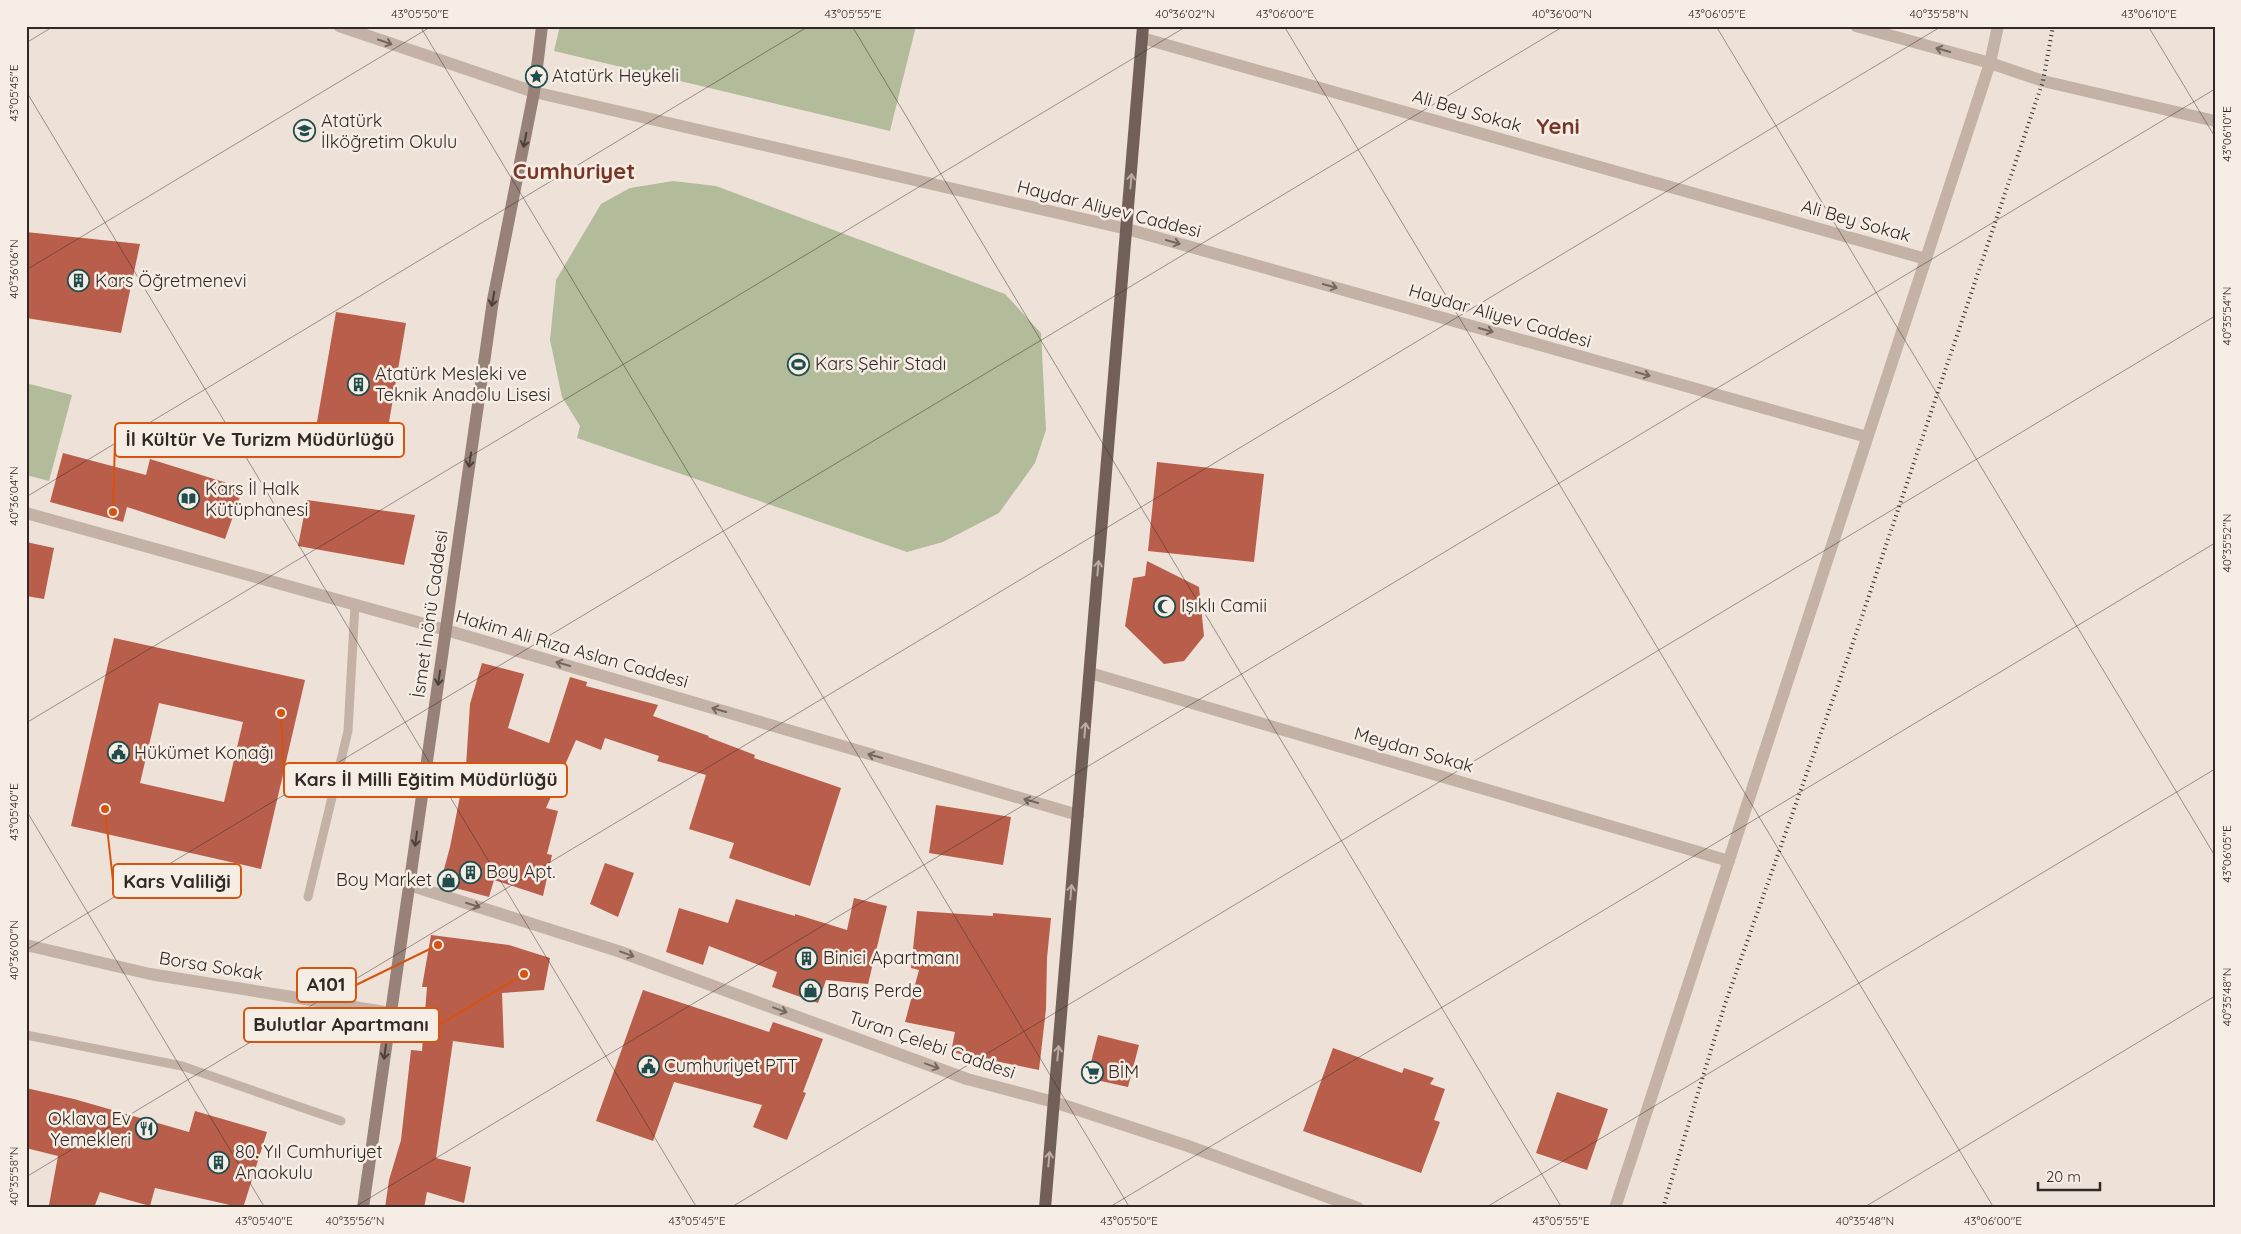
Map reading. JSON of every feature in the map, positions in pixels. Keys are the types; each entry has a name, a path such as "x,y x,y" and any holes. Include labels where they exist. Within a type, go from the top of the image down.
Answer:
{"main road":[{"name":"İsmet İnönü Caddesi","path":"363,1208 493,300 534,92 542,26"},
{"path":"1045,1208 1143,32"}],"street":[{"name":"Haydar Aliyev Caddesi","path":"339,26 534,92 1126,229 1867,437"},
{"path":"1856,26 1990,63 2043,81 2215,121"},
{"path":"1615,1208 1990,63 1998,26"},
{"name":"Ali Bey Sokak","path":"1143,32 1926,259"},
{"name":"Hakim Ali Rıza Aslan Caddesi","path":"26,513 446,630 1078,815"},
{"name":"Meydan Sokak","path":"1090,673 1729,862"},
{"name":"Turan Çelebi Caddesi","path":"409,885 618,950 967,1079 1054,1102 1188,1146 1358,1208"},
{"name":"Borsa Sokak","path":"26,945 150,974 391,1013"}],"lane":[{"path":"308,898 348,731 355,605"},
{"path":"26,1035 182,1066 341,1121"}],"green space":[{"path":"560,26 916,26 890,131 554,51"},
{"name":"Kars Şehir Stadı","path":"673,181 716,186 1005,294 1041,333 1046,430 1035,463 999,513 943,542 907,552 577,438 580,426 562,397 550,340 556,280 601,204 630,188"},
{"path":"26,383 72,395 49,481 26,475"}],"building":[{"name":"Kars Öğretmenevi","path":"26,232 140,244 121,333 26,318"},
{"name":"Atatürk Mesleki ve Teknik Anadolu Lisesi","path":"336,312 406,323 383,457 313,445"},
{"path":"63,453 146,475 150,459 243,488 225,539 127,507 123,522 50,502"},
{"path":"1157,462 1264,474 1254,562 1148,551"},
{"path":"307,500 415,515 404,565 298,546"},
{"path":"26,542 54,548 44,599 26,596"},
{"name":"Işıklı Camii","path":"1147,561 1199,587 1204,636 1184,661 1164,664 1125,626 1133,578 1145,576"},
{"name":"Hükümet Konağı","path":"114,638 305,680 261,869 71,826","holes":["159,703 243,722 224,802 140,783"]},
{"path":"482,663 524,674 508,728 549,743 570,677 587,682 586,686 658,705 653,716 755,755 754,758 841,788 810,886 729,858 734,843 689,829 706,775 657,761 659,756 605,738 601,750 576,740 546,808 558,811 547,854 552,855 543,896 494,880 489,897 440,884 450,847 466,766 470,704"},
{"path":"936,805 1011,817 1003,865 929,853"},
{"path":"605,863 634,873 618,917 590,904"},
{"path":"854,898 887,906 868,984 826,980 818,1003 772,987 777,972 709,946 703,965 666,952 679,908 728,923 736,899 847,930"},
{"path":"917,911 993,916 993,913 1051,918 1047,958 1046,1009 1039,1070 951,1052 955,1032 905,1022 919,970 911,968"},
{"path":"431,935 509,945 550,958 544,990 502,993 504,1048 453,1041 436,1158 471,1167 464,1203 427,1192 424,1208 385,1208 389,1180 401,1140 411,1050 422,1051 427,987 422,987"},
{"path":"643,990 769,1032 773,1022 823,1039 803,1092 806,1093 787,1140 753,1127 762,1105 674,1082 653,1141 596,1121"},
{"path":"1098,1035 1139,1045 1128,1087 1087,1078"},
{"path":"1333,1048 1402,1073 1404,1068 1434,1078 1430,1084 1445,1089 1434,1120 1440,1122 1421,1173 1303,1131"},
{"path":"26,1088 74,1099 189,1132 195,1111 267,1132 243,1208 155,1188 150,1206 100,1192 94,1208 59,1208 49,1205 58,1156 26,1148"},
{"path":"1557,1092 1608,1109 1587,1170 1536,1153"}],"railway":[{"path":"1663,1208 1725,1004 1855,637 2043,81 2053,26"}],"place":[{"name":"Atatürk Heykeli","path":"536,76"},
{"name":"Atatürk İlköğretim Okulu","path":"305,131"},
{"name":"Kars Öğretmenevi","path":"79,281"},
{"name":"Kars Şehir Stadı","path":"799,364"},
{"name":"Atatürk Mesleki ve Teknik Anadolu Lisesi","path":"359,384"},
{"name":"Kars İl Halk Kütüphanesi","path":"189,499"},
{"name":"İl Kültür Ve Turizm Müdürlüğü","path":"113,512"},
{"name":"Işıklı Camii","path":"1165,606"},
{"name":"Kars İl Milli Eğitim Müdürlüğü","path":"281,713"},
{"name":"Hükümet Konağı","path":"118,753"},
{"name":"Kars Valiliği","path":"105,809"},
{"name":"Boy Apt.","path":"470,872"},
{"name":"Boy Market","path":"448,880"},
{"name":"A101","path":"438,945"},
{"name":"Binici Apartmanı","path":"807,958"},
{"name":"Bulutlar Apartmanı","path":"524,974"},
{"name":"Barış Perde","path":"811,991"},
{"name":"Cumhuriyet PTT","path":"648,1066"},
{"name":"BİM","path":"1092,1072"},
{"name":"Oklava Ev Yemekleri","path":"147,1129"},
{"name":"80. Yıl Cumhuriyet Anaokulu","path":"219,1162"}],"district":[{"name":"Yeni","path":"1558,126"},
{"name":"Cumhuriyet","path":"574,171"}]}
